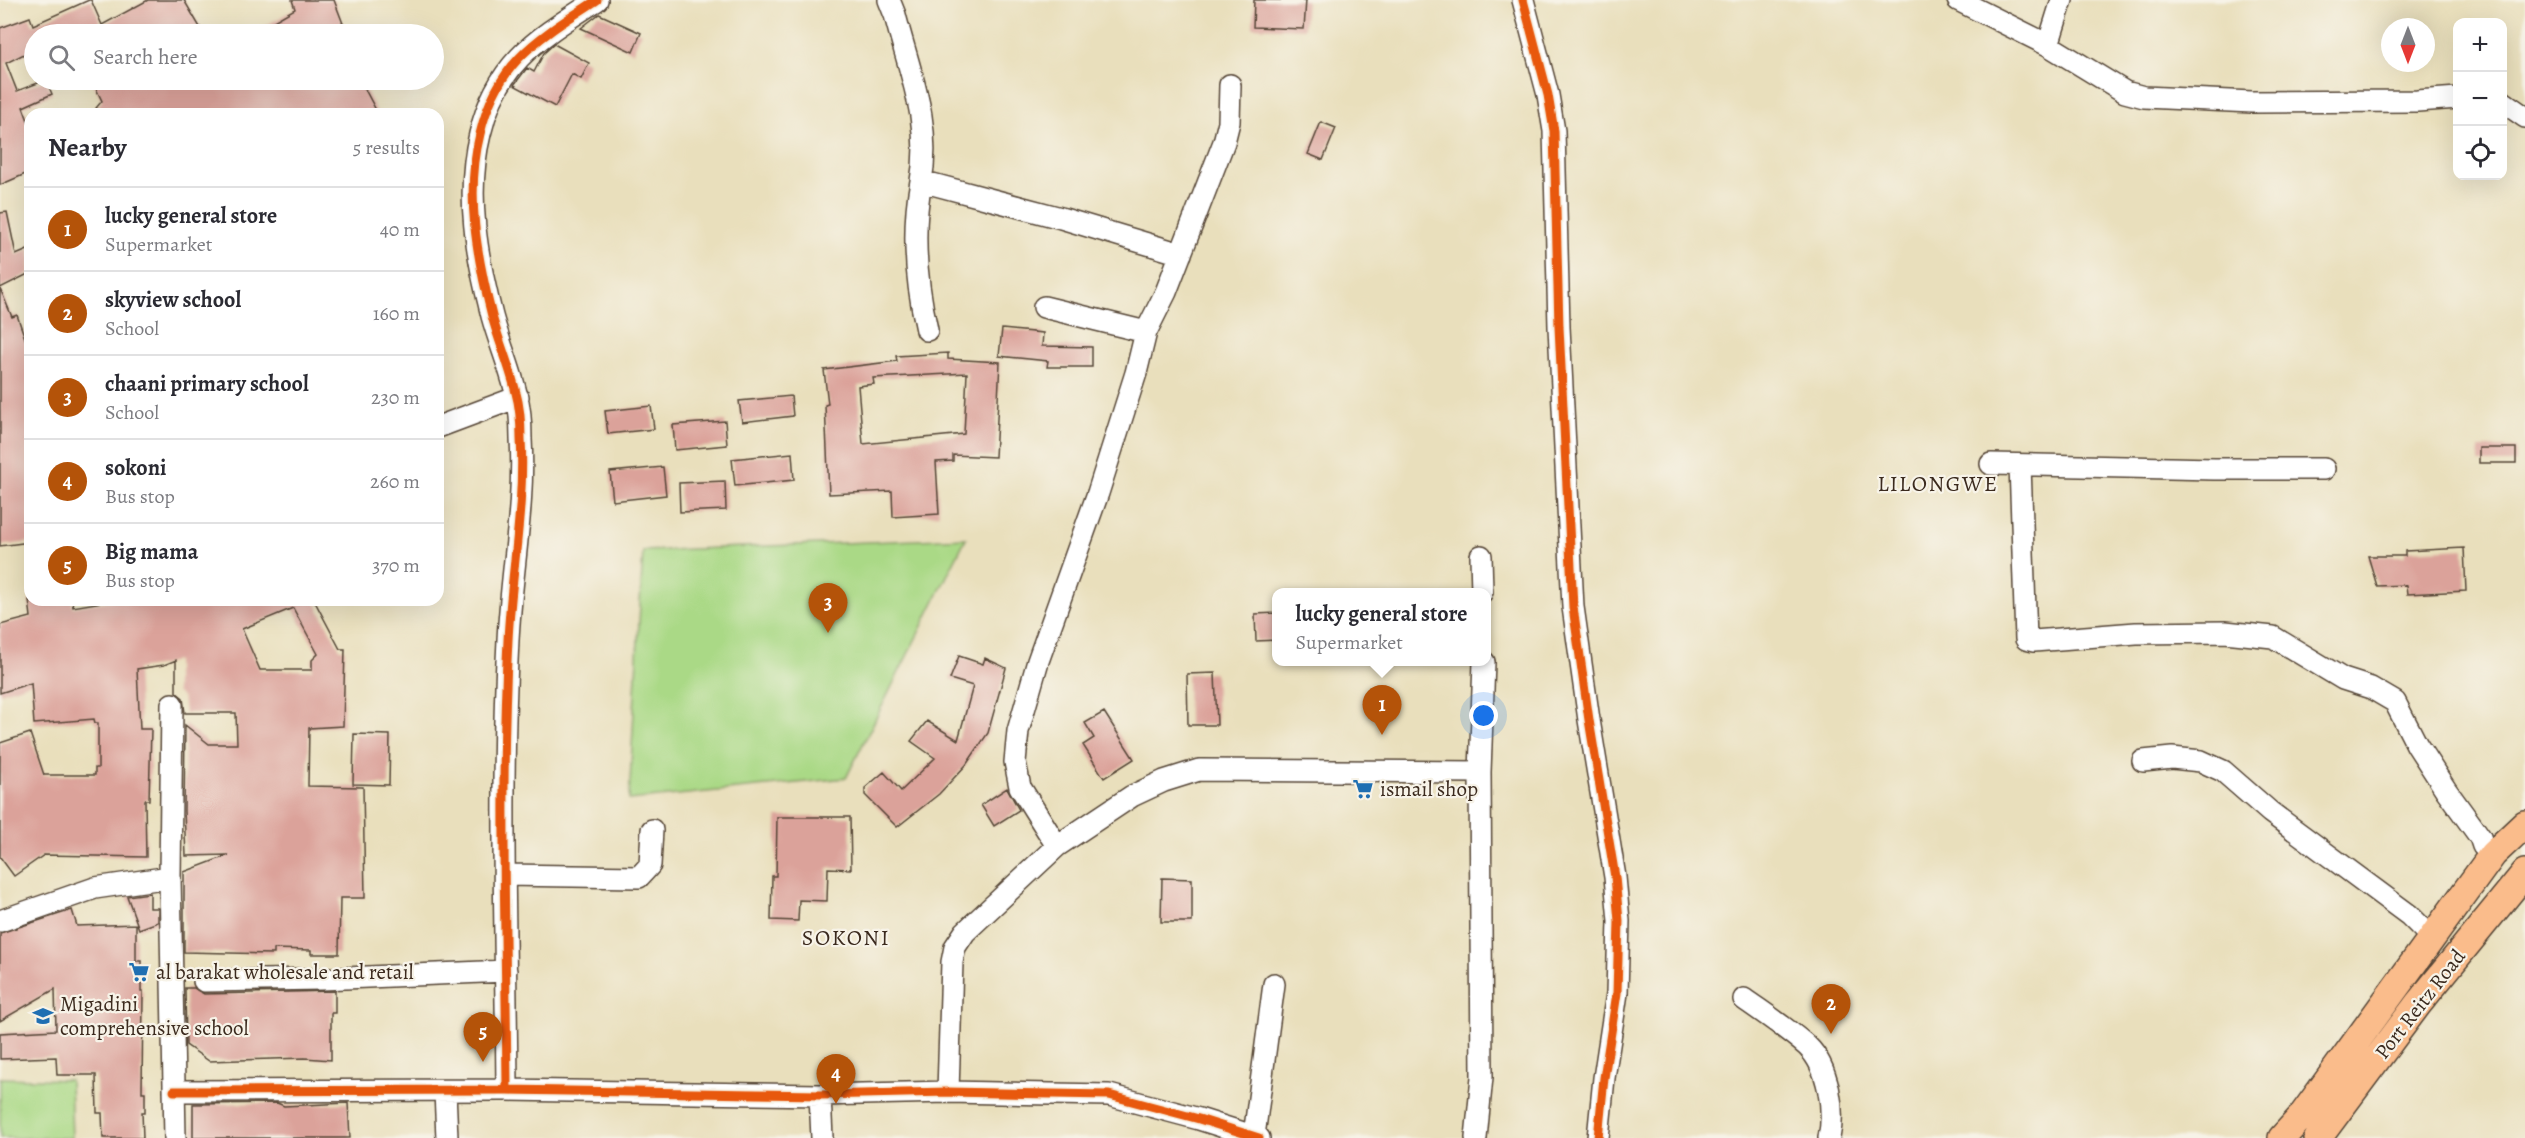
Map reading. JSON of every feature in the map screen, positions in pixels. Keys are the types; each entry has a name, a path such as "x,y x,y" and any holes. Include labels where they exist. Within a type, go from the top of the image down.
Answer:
{"main road":[{"path":"2282,1138 2302,1116 2493,854 2525,824"},
{"name":"Port Reitz Road","path":"2318,1138 2418,1004 2525,873"}],"street":[{"path":"507,1090 505,875 508,641 521,441 518,397 492,317 475,235 474,190 479,136 489,101 511,63 550,30 597,0"},
{"path":"889,0 895,15 925,131 926,158 917,213 918,288 927,330"},
{"path":"1523,0 1548,95 1554,131 1559,327 1574,608 1589,720 1615,878 1619,921 1617,993 1604,1078 1598,1138"},
{"path":"1958,0 2048,45 2125,92 2144,97 2252,102 2416,101 2453,98"},
{"path":"2048,45 2062,0"},
{"path":"1057,846 1020,787 1015,762 1018,730 1038,661 1098,493 1136,373 1146,332 1166,292 1224,142 1231,103 1230,85"},
{"path":"2507,104 2525,117"},
{"path":"921,181 1062,218 1181,254"},
{"path":"1044,307 1146,332"},
{"path":"444,426 518,397"},
{"path":"1990,464 2324,469"},
{"path":"2020,465 2026,639 2034,641 2136,633 2225,632 2273,637 2343,678 2371,688 2395,702 2417,746 2445,790 2480,837 2483,846 2493,854"},
{"path":"1481,556 1482,588"},
{"path":"1476,1138 1482,1077 1480,772 1484,666"},
{"path":"172,704 170,877 175,1138"},
{"path":"2144,761 2172,758 2201,761 2223,771 2291,828 2409,915 2423,928 2435,934"},
{"path":"948,1092 952,962 955,947 979,917 1057,846 1132,796 1164,781 1199,770 1480,772"},
{"path":"505,875 639,877 650,865 652,830"},
{"path":"0,921 96,888 170,877"},
{"path":"204,981 322,979 506,971"},
{"path":"174,1091 507,1090 820,1095 948,1092 1109,1095 1256,1137 1274,984"},
{"path":"1744,999 1809,1048 1821,1067 1831,1104 1829,1138"},
{"path":"445,1091 447,1138"},
{"path":"820,1095 822,1138"}],"green space":[{"path":"966,538 846,778 629,800 643,551"},
{"path":"0,1078 70,1080 72,1138 0,1138"}],"building":[{"path":"91,0 102,24 35,24"},
{"path":"148,0 184,0 198,24 104,24"},
{"path":"292,0 334,0 343,24 269,24 295,9"},
{"path":"1254,0 1306,0 1304,29 1253,27"},
{"path":"599,14 641,33 633,52 581,28"},
{"path":"30,17 33,24 24,24 24,54 6,63 17,91 24,88 50,90 52,94 23,107 24,175 0,185 0,28"},
{"path":"554,44 589,63 581,79 572,74 555,107 514,85 527,68 534,72 544,53"},
{"path":"97,90 365,90 375,108 96,108 102,101"},
{"path":"1321,122 1336,128 1323,160 1308,154"},
{"path":"7,212 16,255 24,252 24,276 0,288 0,213"},
{"path":"0,288 12,317 17,315 24,335 24,543 0,546"},
{"path":"1002,329 1043,333 1042,346 1092,347 1092,367 1047,367 1048,361 999,356"},
{"path":"948,353 948,359 1000,362 995,457 953,455 953,461 936,462 939,514 893,517 892,491 829,494 825,405 828,404 824,370 897,361 896,356","holes":["967,373 964,434 863,444 858,386 874,384 873,378"]},
{"path":"791,396 793,416 742,422 739,401"},
{"path":"651,406 654,429 608,434 605,411"},
{"path":"725,421 727,445 675,450 673,425"},
{"path":"2479,448 2516,448 2516,463 2479,463"},
{"path":"792,453 794,480 735,486 732,459"},
{"path":"663,467 666,495 613,501 610,472"},
{"path":"725,481 726,510 680,512 679,483"},
{"path":"2464,548 2466,591 2407,594 2406,585 2377,586 2368,556 2405,556 2405,551"},
{"path":"30,606 317,606 340,649 345,649 343,726 309,728 308,786 363,787 365,898 340,898 339,954 311,954 311,950 274,949 274,954 184,952 184,872 229,855 186,856 185,725 209,744 237,744 236,713 185,713 183,698 176,692 176,660 164,665 137,669 140,729 151,729 149,800 145,800 146,857 44,855 14,876 0,857 0,743 30,733 44,775 95,775 95,768 98,768 98,723 95,723 94,719 34,724 31,683 0,693 0,625 31,617","holes":["293,608 318,654 312,660 312,670 260,670 242,629"]},
{"path":"1272,613 1272,640 1256,641 1255,614"},
{"path":"959,656 983,664 985,658 1006,668 988,733 966,765 939,794 897,827 865,795 865,788 884,772 901,791 935,758 911,741 927,721 958,740 973,686 950,679"},
{"path":"1215,673 1217,725 1188,725 1187,674"},
{"path":"1104,712 1134,759 1104,778 1083,745 1094,738 1085,723"},
{"path":"354,734 390,735 389,785 353,784"},
{"path":"1007,788 1019,810 994,826 981,805"},
{"path":"777,817 850,817 851,869 828,868 827,901 799,900 798,921 771,920 772,876 776,876"},
{"path":"1162,878 1192,879 1192,922 1161,922"},
{"path":"150,893 150,908 158,908 158,922 139,929 127,896"},
{"path":"72,910 77,926 136,924 136,961 141,961 141,991 143,991 142,1092 145,1092 145,1112 142,1112 143,1138 103,1138 102,1113 97,1113 96,1075 57,1075 56,1057 0,1059 0,1033 56,1030 55,989 0,1021 0,933"},
{"path":"185,988 194,988 204,994 335,991 335,1013 331,1013 331,1060 305,1058 209,1061 186,1045"},
{"path":"277,1103 284,1106 348,1103 350,1138 193,1138 193,1104"}],"cycle path":[{"path":"507,1090 504,752 508,640 521,489 521,427 517,398 492,316 482,271 475,225 473,179 480,134 488,109 497,88 509,70 539,40 597,0"},
{"path":"1523,0 1548,95 1554,131 1559,327 1573,607 1615,877 1619,921 1617,993 1604,1078 1598,1138"},
{"path":"174,1091 507,1090 820,1095 948,1092 1109,1095 1259,1138"}],"place":[{"name":"chaani primary school","path":"828,633"},
{"name":"lucky general store","path":"1382,735"},
{"name":"ismail shop","path":"1363,789"},
{"name":"al barakat wholesale and retail","path":"139,972"},
{"name":"Migadini comprehensive school","path":"43,1016"},
{"name":"skyview school","path":"1831,1034"},
{"name":"Big mama","path":"483,1062"},
{"name":"sokoni","path":"836,1104"}],"district":[{"name":"LILONGWE","path":"1938,484"},
{"name":"SOKONI","path":"846,938"}]}
